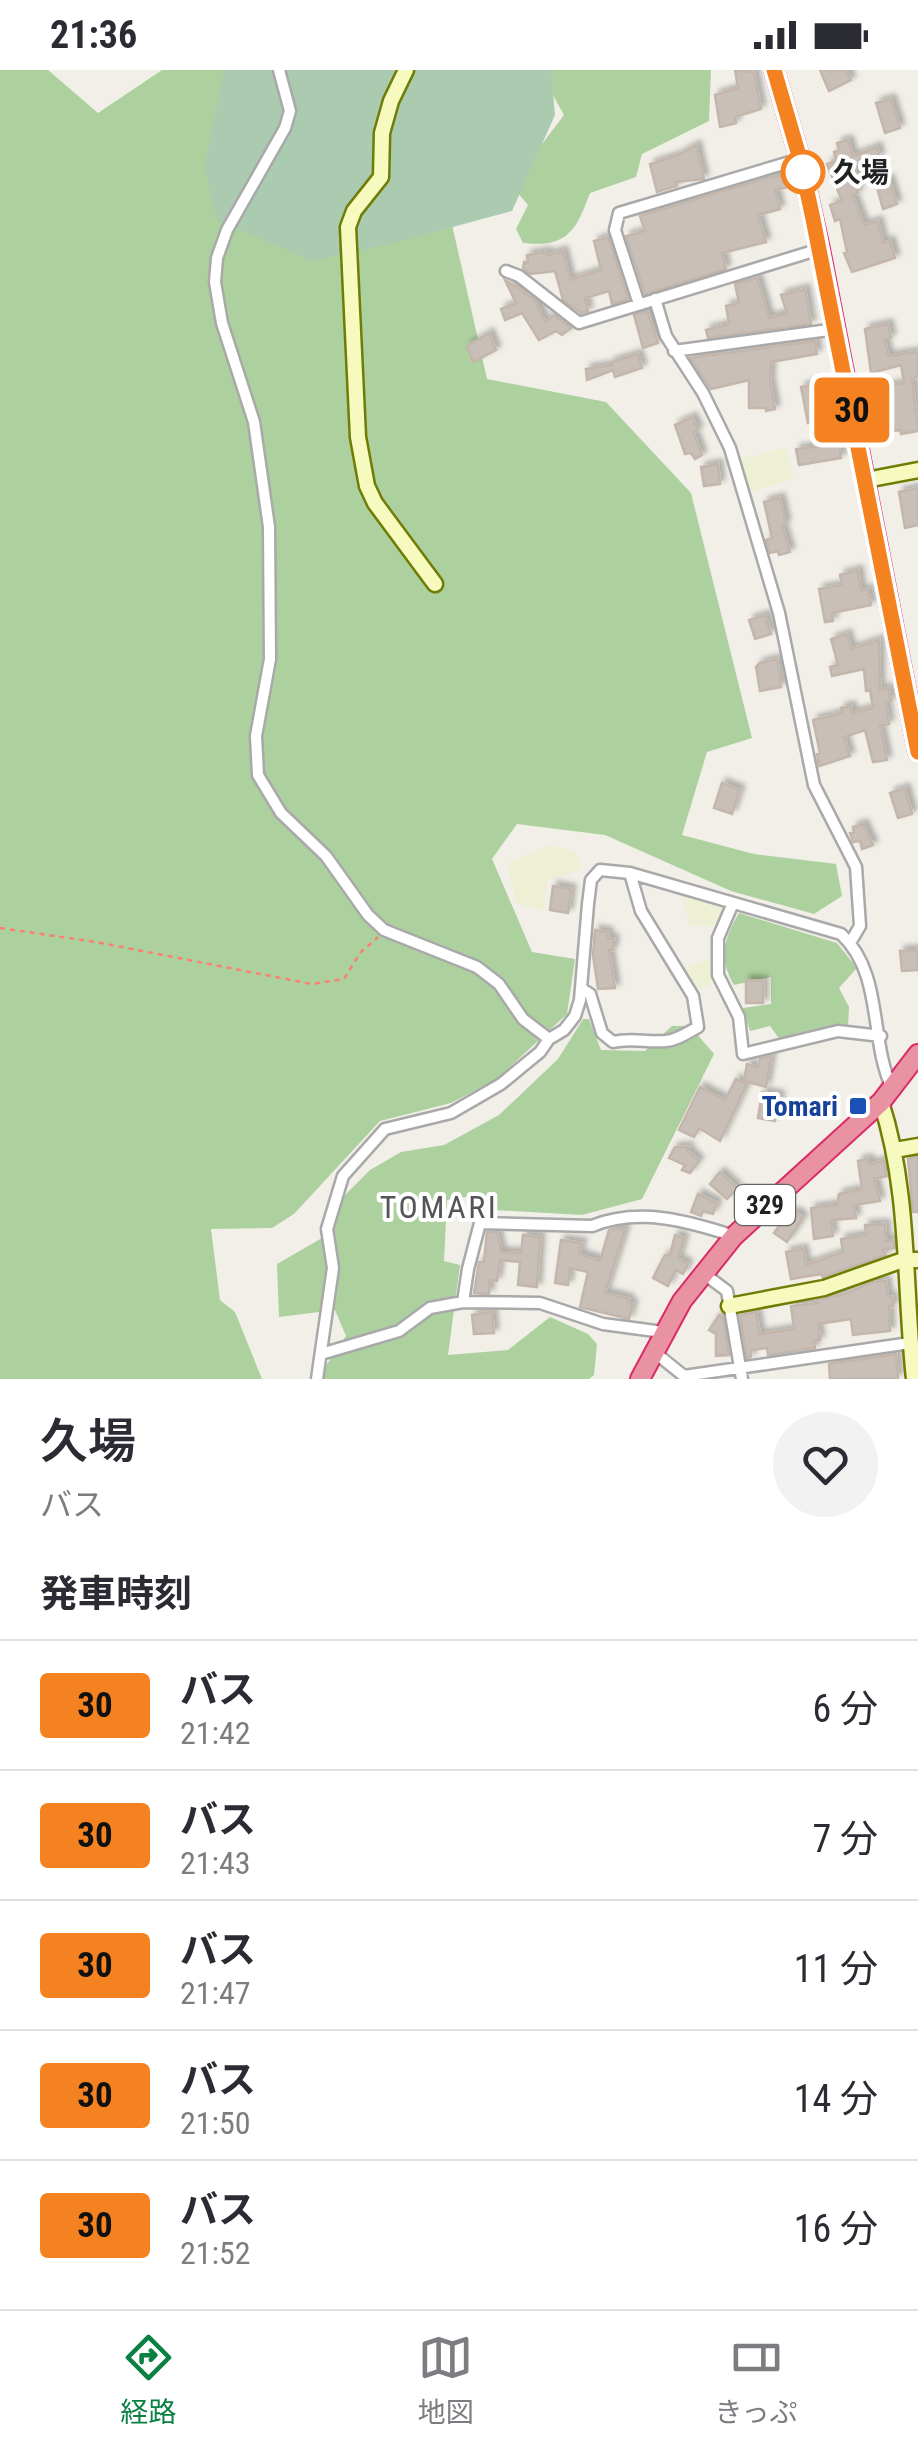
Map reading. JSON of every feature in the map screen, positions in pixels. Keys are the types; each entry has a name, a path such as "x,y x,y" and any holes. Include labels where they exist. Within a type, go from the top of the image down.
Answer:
{"highway":[{"path":"774,70 800,159 820,249 918,752"},
{"name":"329","path":"640,1379 663,1332 734,1236 887,1095 918,1054"}],"street":[{"path":"279,70 290,110 286,128 227,230 217,258 215,282 222,323 254,422 269,527 270,659 255,752 258,774 268,796 326,856 368,916 384,930 477,967 498,984 523,1020 549,1039"},
{"path":"406,70 390,100 382,133 381,177 354,211 348,227 353,362 366,486 434,584"},
{"path":"639,304 615,230 619,213 800,159"},
{"path":"506,271 520,276 580,323 820,249"},
{"path":"655,299 674,351 702,393 730,448 778,613 814,785 856,867 860,926 850,943"},
{"path":"674,351 836,328"},
{"path":"866,480 918,470"},
{"path":"318,1379 333,1268 327,1229 342,1176 385,1129 452,1113 500,1084 564,1030 575,1016 582,989 592,880 600,870 630,873 841,934 850,943 876,1008 881,1036 912,1260 910,1343 914,1379"},
{"path":"582,989 590,994 602,1034 613,1042 630,1038 670,1041 698,1027 693,996 641,912 630,873"},
{"path":"733,903 718,938 718,975 738,1017 744,1054 838,1031 881,1036"},
{"path":"894,1150 918,1146"},
{"path":"464,1302 480,1223 592,1226 647,1216 674,1219 734,1236"},
{"path":"729,1306 824,1288 912,1260"},
{"path":"703,1273 727,1290 741,1373"},
{"path":"321,1354 385,1337 430,1308 464,1302 540,1303 602,1324 663,1332"},
{"path":"653,1352 684,1376 741,1373 910,1343"}],"path":[{"path":"0,928 96,942 312,984 344,978 360,953 384,930"}],"green space":[{"path":"0,70 48,70 98,113 162,70 253,70 449,95 453,229 487,379 606,402 691,493 752,738 707,752 682,835 754,854 836,864 842,896 814,914 731,891 605,835 517,824 492,859 532,952 575,959 567,1014 497,1079 451,1103 380,1121 294,1214 272,1228 211,1229 220,1300 235,1312 262,1379 0,1379"},
{"path":"224,70 551,70 555,115 512,211 312,261 217,220 204,167"},
{"path":"545,70 711,70 709,121 642,154 636,177 590,193 580,218 568,234 550,243 523,243 516,229 528,205 511,185 564,115 549,88"},
{"path":"786,448 794,479 748,492 739,459"},
{"path":"550,845 574,851 583,869 547,881 544,910 516,904 507,863"},
{"path":"681,894 727,907 717,926 690,926"},
{"path":"739,913 837,943 857,968 839,988 849,1007 848,1028 828,1027 780,1040 770,1026 750,1031 743,1008 771,1004 771,977 734,985 729,975 725,949"},
{"path":"709,959 717,983 693,990 680,967"},
{"path":"583,1019 589,1019 601,1050 645,1051 672,1026 690,1026 714,1054 642,1199 582,1215 493,1210 479,1195 447,1200 444,1261 460,1265 448,1355 508,1350 550,1317 588,1334 597,1344 594,1375 589,1379 317,1379 346,1336 335,1310 279,1317 277,1264 334,1231 343,1197 370,1170 401,1152 444,1145 499,1115 558,1059"}],"building":[{"path":"735,70 754,72 761,109 735,117 736,123 720,127 715,95 738,88"},
{"path":"820,70 846,70 851,80 829,91"},
{"path":"891,99 900,128 885,133 876,103"},
{"path":"848,140 853,156 877,147 880,157 855,165 858,193 852,194 864,225 878,221 883,243 890,241 895,258 852,272 844,253 847,252 840,219 835,221 830,205 842,201 827,164 836,161 837,143"},
{"path":"696,145 704,179 676,182 677,186 657,192 650,164"},
{"path":"784,176 787,187 775,190 780,209 758,215 766,242 722,253 726,269 645,294 626,236 645,231 640,216"},
{"path":"889,179 897,204 883,209 876,184"},
{"path":"608,237 628,299 612,304 609,291 585,298 588,311 581,313 563,300 555,271 530,274 523,268 524,262 528,263 527,255 563,251 570,280 601,270 594,241"},
{"path":"757,278 769,318 787,313 781,295 805,289 811,324 708,338 706,330 729,324 726,306 739,303 735,284"},
{"path":"505,280 534,299 545,322 554,315 571,328 562,335 556,331 539,340 522,313 505,320 501,309 516,303"},
{"path":"647,311 658,343 643,348 634,315"},
{"path":"888,324 888,356 918,352 918,376 912,379 918,431 894,431 890,403 887,404 884,387 904,383 901,365 871,373 865,329"},
{"path":"489,333 496,350 473,362 467,346"},
{"path":"815,341 817,354 771,362 775,409 766,411 749,408 749,380 711,389 690,358"},
{"path":"638,354 642,368 615,377 613,370 587,380 586,369 612,365 611,362"},
{"path":"825,382 833,420 808,423 801,387"},
{"path":"692,417 702,455 695,459 691,453 685,454 675,425"},
{"path":"840,444 841,458 799,465 796,449"},
{"path":"718,464 720,484 704,486 701,467"},
{"path":"918,488 918,525 905,528 899,492"},
{"path":"780,498 790,552 779,555 778,551 770,553 766,540 772,538 764,502"},
{"path":"858,570 861,591 868,589 871,605 832,613 833,621 825,622 819,589 842,585 840,575"},
{"path":"765,615 771,634 755,639 749,620"},
{"path":"847,634 851,649 879,640 880,690 888,688 891,701 886,702 889,724 880,726 887,760 873,762 865,730 844,737 850,756 819,766 813,720 851,706 852,713 873,708 864,669 832,676 830,667 838,665 831,639"},
{"path":"777,659 781,687 760,691 756,667"},
{"path":"722,783 740,790 732,814 714,808"},
{"path":"905,788 912,814 898,818 890,793"},
{"path":"863,824 873,845 862,849 860,841 853,842 850,833 854,832 853,827"},
{"path":"553,886 571,889 568,913 550,910"},
{"path":"595,930 608,932 608,938 614,939 613,950 609,950 615,988 598,989 593,955"},
{"path":"918,950 918,970 902,971 900,951"},
{"path":"746,980 763,981 763,1003 746,1003"},
{"path":"771,1056 766,1087 744,1081 747,1064 758,1067 760,1059"},
{"path":"736,1079 747,1084 720,1141 699,1128 694,1137 679,1130 700,1087 725,1100"},
{"path":"762,1092 780,1096 775,1121 758,1118"},
{"path":"675,1147 689,1147 687,1150 699,1161 690,1173 682,1170 685,1165 669,1158"},
{"path":"918,1157 918,1212 913,1212 908,1159"},
{"path":"868,1159 870,1164 884,1161 887,1176 874,1179 880,1201 854,1205 856,1218 831,1220 833,1236 814,1239 811,1208 837,1205 839,1194 862,1189 858,1161"},
{"path":"720,1172 737,1188 727,1199 710,1184"},
{"path":"698,1194 717,1203 713,1214 703,1211 701,1216 691,1212"},
{"path":"796,1212 803,1218 787,1242 774,1233 787,1215"},
{"path":"885,1224 886,1241 894,1240 895,1248 883,1249 886,1255 823,1277 821,1274 791,1279 786,1252 803,1249 806,1265 843,1252 841,1239 866,1235 865,1225"},
{"path":"609,1230 625,1230 605,1293 629,1299 633,1304 629,1319 580,1307 588,1272 570,1268 568,1285 555,1283 561,1240 582,1243 579,1254 600,1261"},
{"path":"487,1232 497,1232 501,1252 521,1253 523,1235 540,1237 537,1287 518,1285 520,1262 500,1260 497,1281 490,1280 489,1294 474,1293 479,1262 484,1262"},
{"path":"675,1235 684,1238 678,1259 688,1264 683,1274 676,1270 668,1286 653,1278 665,1255 670,1255"},
{"path":"886,1281 893,1306 889,1306 890,1331 853,1335 851,1319 818,1324 820,1340 814,1341 815,1348 768,1355 767,1348 751,1350 751,1357 747,1358 740,1315 756,1312 760,1334 794,1329 791,1306 818,1303 817,1300 848,1293 871,1282"},
{"path":"492,1311 494,1333 474,1334 472,1315"},
{"path":"719,1315 723,1318 729,1355 716,1356 716,1334 709,1330"},
{"path":"896,1354 898,1378 830,1379 829,1364"}],"bus line":[{"name":"30","path":"774,70 813,219 918,752"}],"place":[{"name":"久場","path":"803,172"},
{"name":"Tomari","path":"858,1106"}],"district":[{"name":"TOMARI","path":"439,1207"}]}
